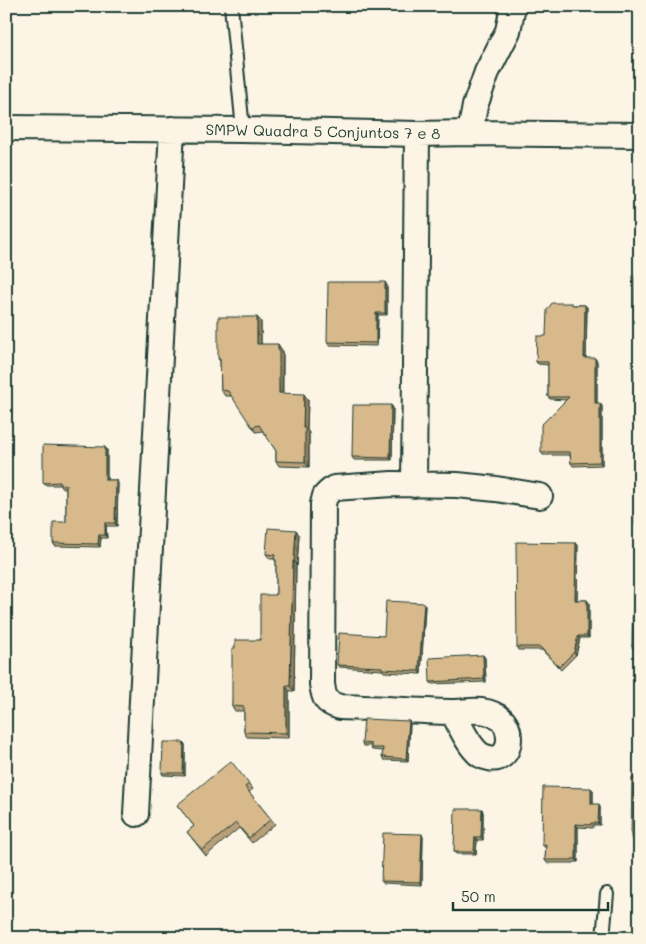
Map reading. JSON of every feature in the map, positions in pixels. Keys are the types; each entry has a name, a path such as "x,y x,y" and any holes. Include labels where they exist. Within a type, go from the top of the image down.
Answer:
{"street":[{"path":"470,132 475,106 487,72 508,31 513,6"},
{"name":"SMPW Quadra 5 Conjuntos 7 e 8","path":"6,128 640,135"},
{"path":"136,814 172,130"},
{"path":"414,485 417,134"},
{"path":"453,712 331,705 324,696 322,684 322,533 325,496 334,488 392,484 457,485 540,496"}],"lane":[{"path":"231,6 243,130"},
{"path":"602,938 606,894"}],"building":[{"path":"635,276 640,276 640,317 634,317"},
{"path":"328,282 385,282 385,313 376,313 376,343 327,342"},
{"path":"552,303 585,305 584,358 595,358 595,403 600,403 600,462 571,463 570,452 541,452 541,425 569,397 548,397 548,362 536,362 537,336 546,336 547,310"},
{"path":"218,317 257,317 257,344 278,344 279,393 304,394 305,462 276,461 276,451 259,425 252,427 228,391 221,390 220,359 218,359"},
{"path":"635,369 640,369 640,389 635,389"},
{"path":"353,405 391,405 390,458 352,457"},
{"path":"43,445 105,447 105,480 116,480 115,523 105,523 105,535 99,535 98,544 53,543 53,522 66,522 66,485 60,485 60,482 43,483"},
{"path":"635,504 640,504 640,529 635,525"},
{"path":"268,528 296,530 293,561 290,686 286,686 286,733 244,732 244,707 232,706 232,648 235,648 235,640 260,640 260,595 276,595 275,555 266,554"},
{"path":"516,542 576,543 575,600 587,600 587,636 578,636 574,652 559,667 540,647 517,647"},
{"path":"633,593 640,593 640,665 634,664 634,647 632,647"},
{"path":"386,601 424,603 419,671 337,665 339,633 384,636"},
{"path":"483,655 484,679 430,682 429,658"},
{"path":"364,719 409,721 406,759 382,757 383,748 371,748 371,744 362,743"},
{"path":"163,742 184,742 183,773 162,773"},
{"path":"231,761 249,784 245,787 271,819 249,838 236,823 202,850 187,832 194,826 177,805"},
{"path":"632,778 640,778 640,847 631,838"},
{"path":"543,787 591,788 591,804 599,804 598,823 591,823 591,825 576,824 576,859 545,860 546,844 542,844"},
{"path":"455,809 482,809 481,837 475,837 474,852 454,852"},
{"path":"383,833 422,834 420,882 381,881"}]}
